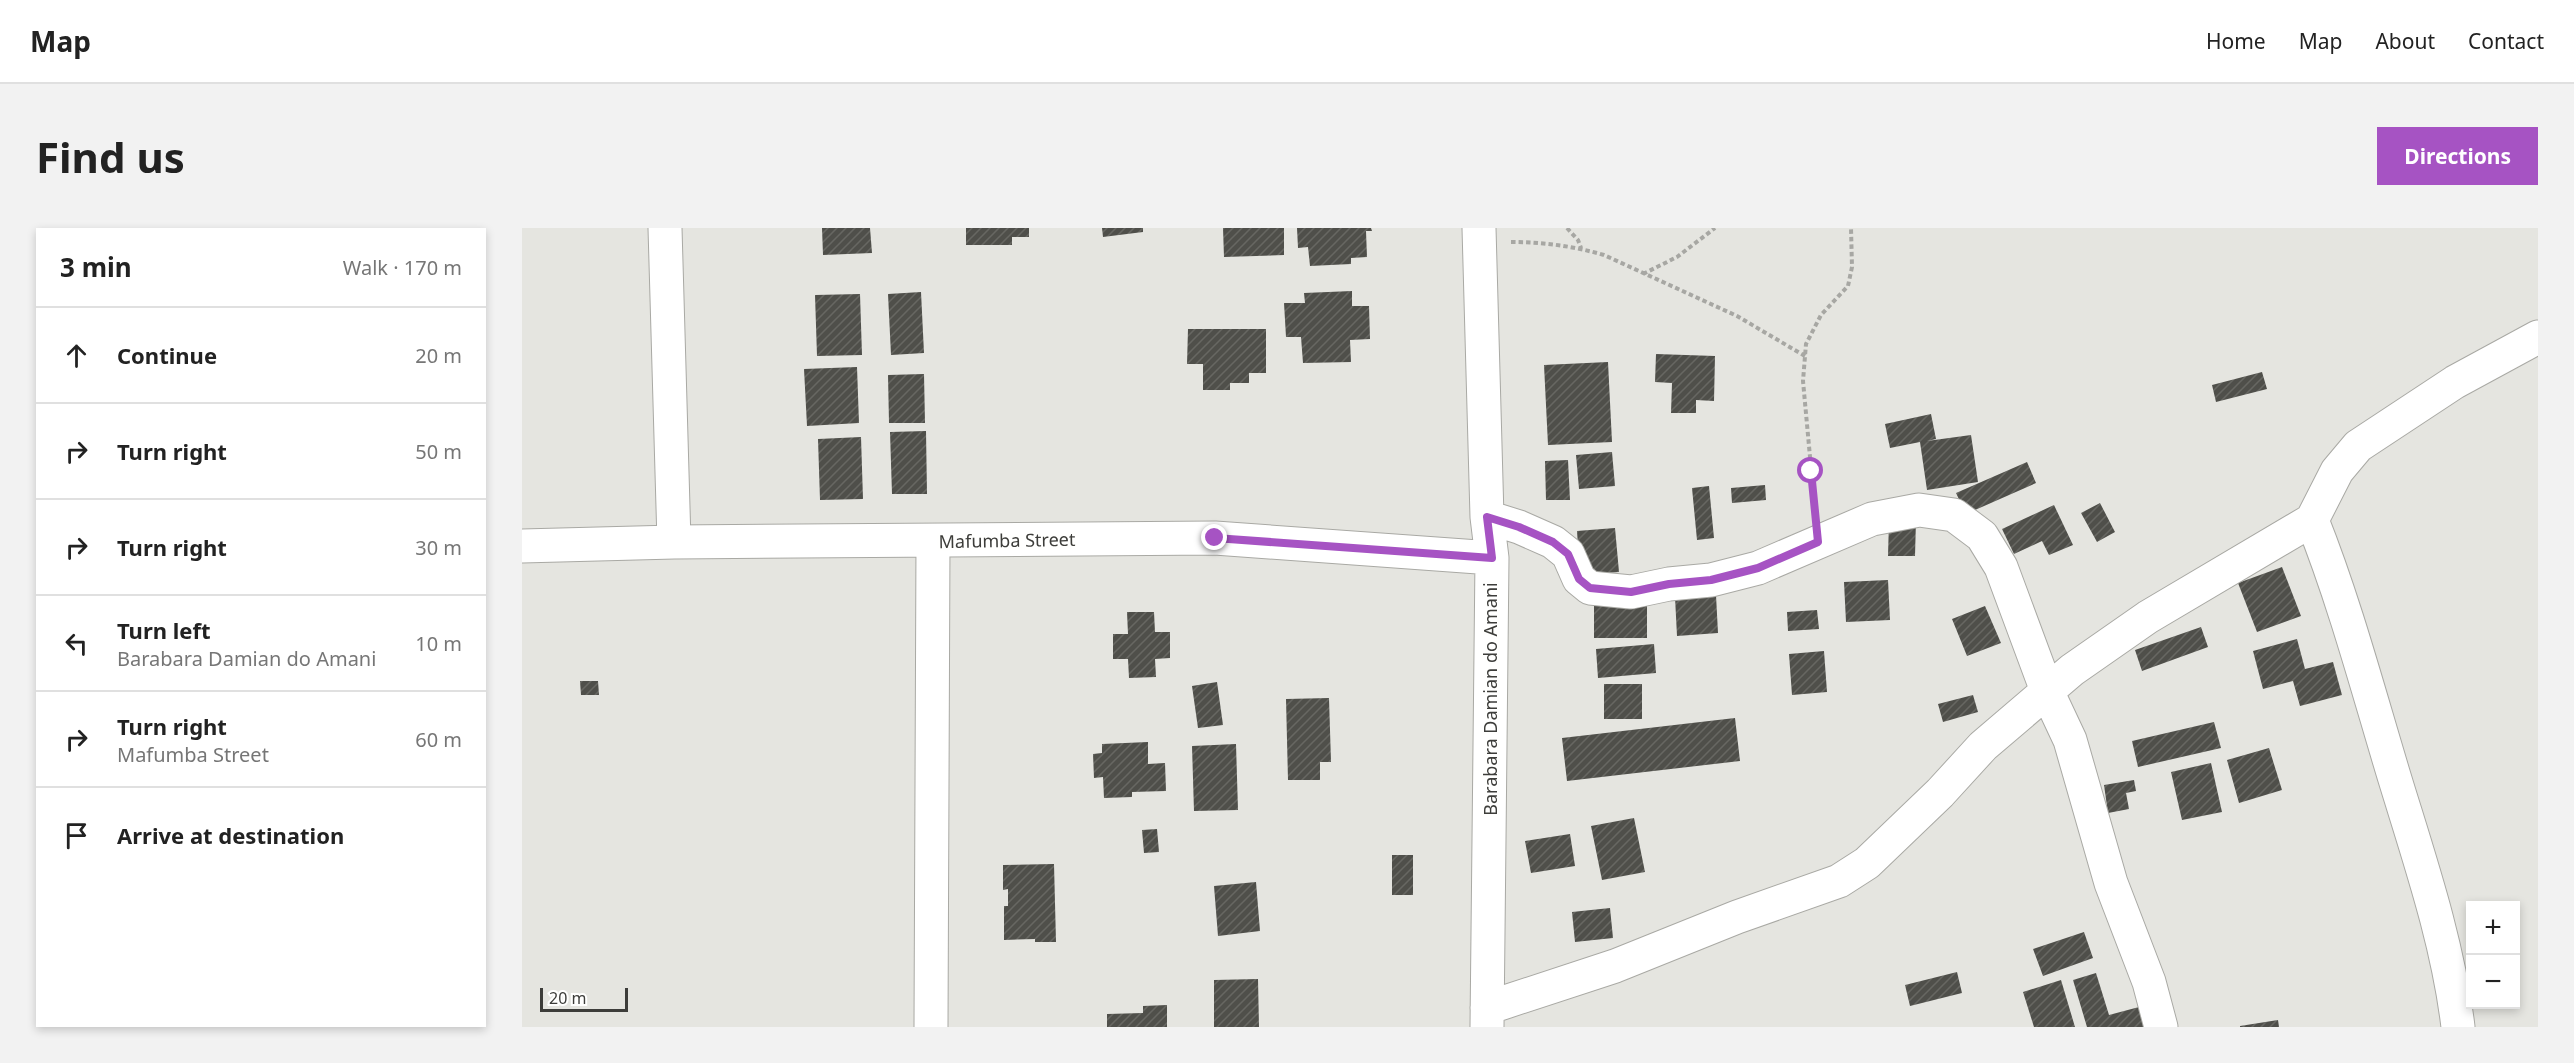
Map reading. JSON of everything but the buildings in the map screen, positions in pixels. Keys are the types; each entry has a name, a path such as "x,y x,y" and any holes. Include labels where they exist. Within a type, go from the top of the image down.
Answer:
{"street":[{"path":"665,228 674,542"},
{"name":"Barabara Damian do Amani","path":"1479,235 1487,517 1492,558 1487,1017"},
{"path":"1487,1017 1737,917 1839,881 1867,863 1940,793 1983,746 2072,670 2148,617 2312,520 2337,471 2358,446 2455,382 2538,337"},
{"path":"1487,517 1519,527 1553,542 1568,554 1579,579 1590,588 1631,592 1669,584 1711,580 1758,568 1872,519 1919,510 1954,516 1982,536 2001,567 2047,692 2070,740 2111,883 2149,982 2161,1027"},
{"path":"2312,520 2333,574 2427,885 2455,1001 2458,1027"},
{"name":"Mafumba Street","path":"522,546 674,542 1215,538 1492,558"},
{"path":"931,1027 933,541"}],"path":[{"path":"1567,228 1578,240 1581,248"},
{"path":"1643,274 1677,257 1715,228"},
{"path":"1818,542 1803,381 1806,344 1821,315 1848,286 1852,267 1851,228"},
{"path":"1479,235 1581,248 1604,255 1737,316 1805,356"}],"route":[{"path":"1215,538 1492,558 1487,517 1519,527 1553,542 1568,554 1579,579 1590,588 1631,592 1669,584 1711,580 1758,568 1818,542 1811,471"}]}
